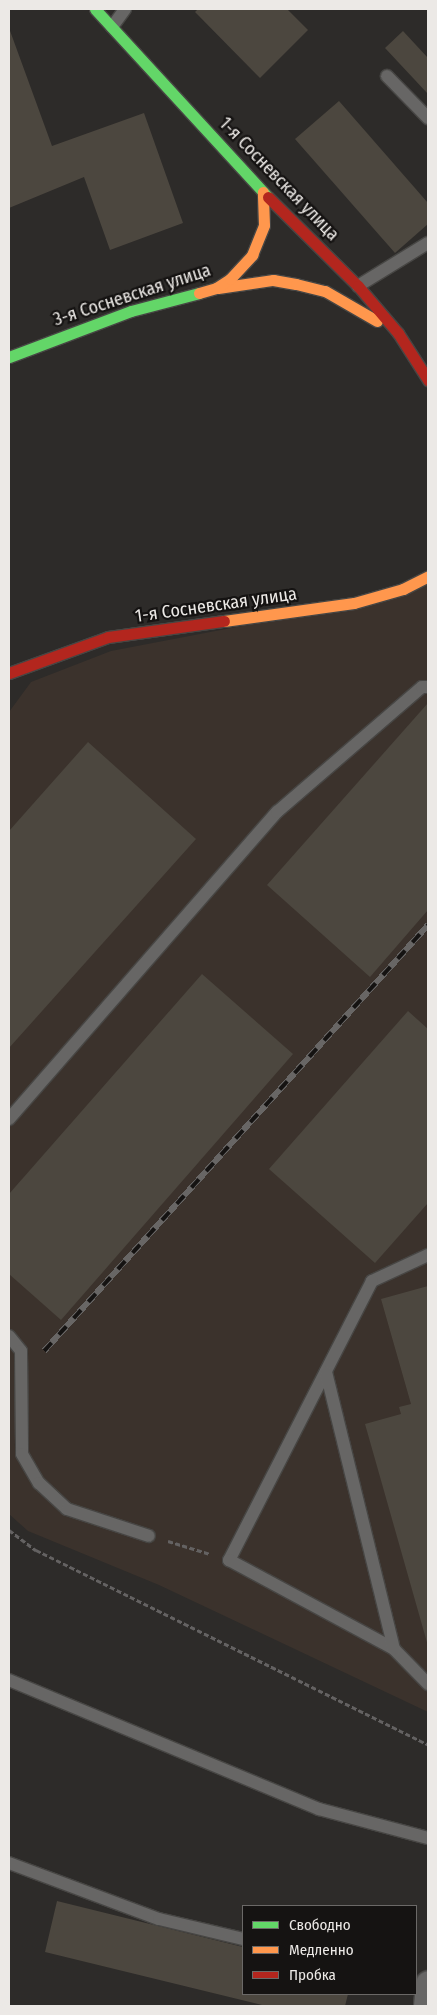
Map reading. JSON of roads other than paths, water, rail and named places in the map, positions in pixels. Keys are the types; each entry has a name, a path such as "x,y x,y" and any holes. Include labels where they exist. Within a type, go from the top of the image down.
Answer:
{"main road":[{"name":"1-я Сосневская улица","path":"96,9 263,192 358,286 398,333 407,350 428,380"},
{"name":"3-я Сосневская улица","path":"9,357 131,311 216,288 230,279 252,255 264,225 263,192"},
{"path":"216,288 273,280 325,291 380,324 407,350"},
{"name":"1-я Сосневская улица","path":"9,673 108,637 354,603 403,589 428,576"}],"street":[{"path":"426,2006 428,1982"}],"lane":[{"path":"112,27 125,9"},
{"path":"387,76 428,118"},
{"path":"358,286 428,243"},
{"path":"9,1119 277,812 422,687 428,687"},
{"path":"428,1255 372,1281 230,1560 394,1650 428,1684"},
{"path":"9,1336 21,1351 22,1454 39,1482 67,1509 150,1536"},
{"path":"326,1372 394,1650"},
{"path":"9,1680 319,1809 428,1838"},
{"path":"9,1863 159,1919 242,1939"}],"railway":[{"path":"44,1351 428,925"}]}
